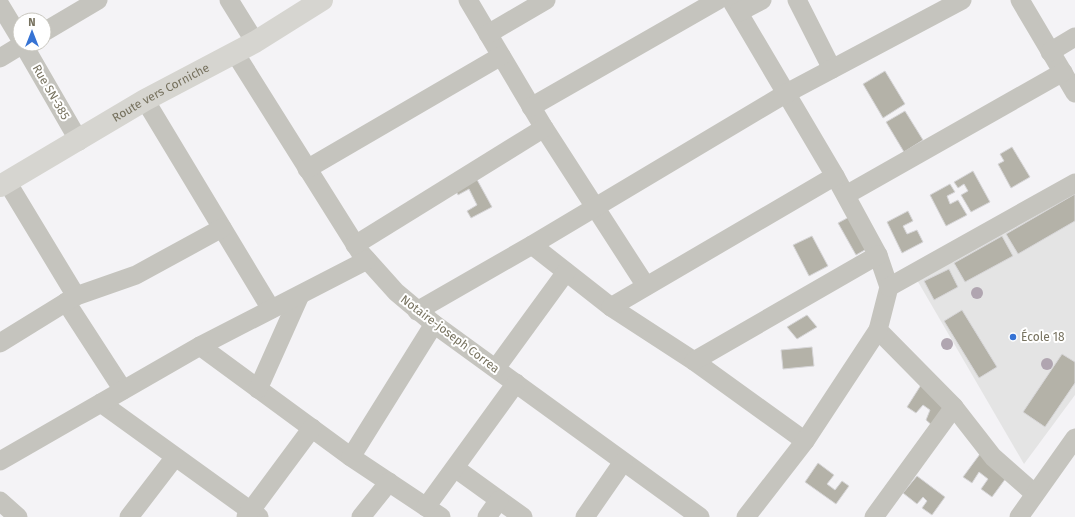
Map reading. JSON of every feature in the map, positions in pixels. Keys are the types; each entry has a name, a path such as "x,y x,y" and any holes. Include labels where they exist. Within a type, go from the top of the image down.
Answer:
{"main road":[{"name":"Route vers Corniche","path":"3,184 79,141 145,100 255,42 322,0"}],"street":[{"path":"52,27 98,0"},
{"path":"229,0 255,42"},
{"path":"468,0 544,128 646,286"},
{"path":"488,34 546,0"},
{"path":"531,107 718,0"},
{"path":"746,517 805,441 878,330 889,287 878,255 846,195 785,94 735,6 762,0"},
{"path":"797,0 832,69"},
{"path":"417,311 532,245 594,206 785,94 962,0"},
{"path":"1020,0 1075,93"},
{"path":"0,5 12,25"},
{"path":"1050,52 1075,37"},
{"path":"0,58 12,51"},
{"name":"Rue SN-385","path":"28,52 79,141"},
{"name":"Notaire-joseph Correa","path":"235,53 355,245 396,292 434,324 700,517"},
{"path":"307,169 501,56"},
{"path":"846,195 1063,72"},
{"path":"145,100 271,309"},
{"path":"355,245 544,128"},
{"path":"611,307 835,176"},
{"path":"889,287 1075,183"},
{"path":"3,184 123,390"},
{"path":"0,343 71,299 136,275 222,228"},
{"path":"532,245 611,307 694,361 805,441"},
{"path":"694,361 878,255"},
{"path":"0,461 200,346 367,260"},
{"path":"496,368 566,272"},
{"path":"258,389 300,295"},
{"path":"351,458 434,324"},
{"path":"878,330 954,407 993,457 1035,494"},
{"path":"200,346 351,458 433,512 455,468 516,383"},
{"path":"101,403 252,515 312,428"},
{"path":"874,517 954,407"},
{"path":"1019,517 1035,494 1072,448"},
{"path":"130,517 175,457"},
{"path":"585,517 623,462"},
{"path":"455,468 523,517"},
{"path":"362,517 389,482"},
{"path":"486,517 499,500"},
{"path":"0,501 18,517"}],"shaded area":[{"name":"École 18","path":"1075,192 1075,395 1024,464 917,280"}],"building":[{"path":"885,71 905,104 883,118 863,84"},
{"path":"905,111 923,140 904,152 886,122"},
{"path":"1012,147 1030,177 1011,188 998,164 1004,161 1000,154"},
{"path":"973,171 990,202 971,212 961,195 968,191 964,184 958,188 954,182"},
{"path":"475,176 492,207 471,218 467,211 477,205 469,189 458,195 454,187"},
{"path":"950,184 955,192 947,196 950,204 958,200 967,215 946,226 930,195"},
{"path":"1075,194 1075,221 1018,254 1006,234"},
{"path":"908,211 913,221 903,226 907,234 917,230 923,242 902,253 887,222"},
{"path":"851,216 870,247 856,255 838,223"},
{"path":"812,236 828,266 809,276 793,245"},
{"path":"1002,236 1013,256 965,282 954,263"},
{"path":"949,269 958,287 934,300 924,281"},
{"path":"962,310 997,367 979,378 944,321"},
{"path":"807,315 817,327 797,339 787,327"},
{"path":"812,347 814,366 783,369 781,350"},
{"path":"1062,354 1075,362 1075,383 1045,427 1023,412"},
{"path":"921,385 949,407 934,427 926,420 930,410 923,405 916,413 907,407"},
{"path":"980,454 1009,474 992,497 981,489 988,479 979,472 972,483 963,477"},
{"path":"818,463 834,475 827,484 835,490 842,481 849,486 836,504 805,482"},
{"path":"917,476 945,497 932,515 922,508 927,501 923,497 917,504 903,493"}],"place":[{"name":"École 18","path":"1013,337"}]}
